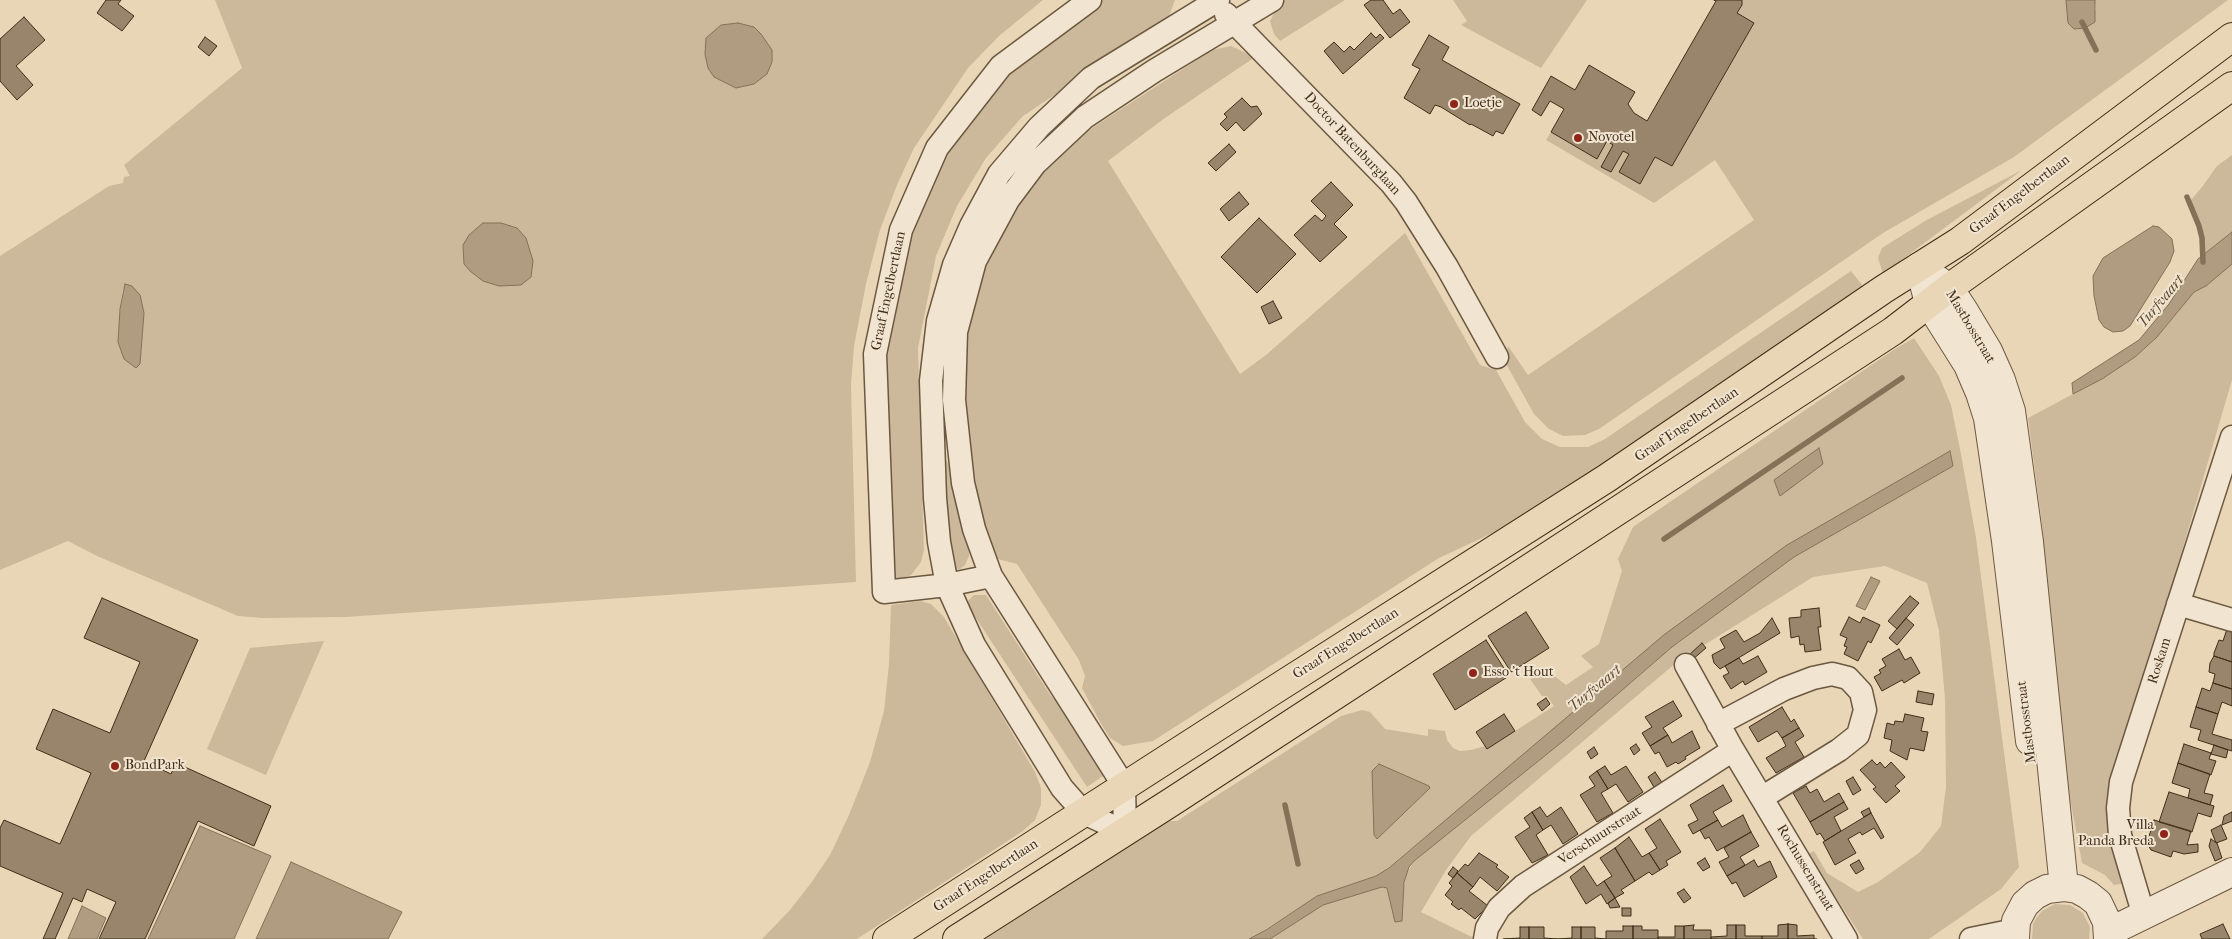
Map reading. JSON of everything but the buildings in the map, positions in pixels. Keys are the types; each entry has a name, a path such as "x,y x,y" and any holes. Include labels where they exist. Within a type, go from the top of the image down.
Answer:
{"main road":[{"name":"Graaf Engelbertlaan","path":"887,939 1607,478 1960,241 2232,38"},
{"path":"957,939 1125,832 1894,331 1939,295 2232,86"}],"street":[{"name":"Graaf Engelbertlaan","path":"991,576 948,585 884,592 875,354 901,230 937,148 1001,66 1090,0"},
{"path":"1216,1 1091,78 1039,127 999,174 971,226 954,264 938,321 931,381 935,498 939,542 948,585 974,645 1062,788 1084,813 1125,832 1124,786 991,576 974,529 963,483 954,400 956,332 975,261 1008,200 1035,164 1085,117 1154,71 1272,0"},
{"name":"Doctor Batenburglaan","path":"1216,1 1235,23 1391,183 1411,209 1447,267 1497,356"},
{"name":"Mastbosstraat","path":"1919,267 1939,295 1980,392 1988,418 2056,888"},
{"name":"Roskam","path":"2140,903 2120,834 2118,808 2120,782 2232,437"},
{"path":"2178,604 2232,620"},
{"name":"Rochussenstraat","path":"1686,665 1733,750 1763,797 1846,939"},
{"path":"1718,724 1784,689 1813,678 1832,674 1848,678 1860,692 1865,710 1858,735 1839,750 1763,797"},
{"name":"Verschuurstraat","path":"1485,939 1487,928 1499,908 1523,886 1733,750"},
{"path":"1971,939 2015,935 2020,912 2025,904 2035,895 2056,888 2077,889 2088,895 2098,903 2107,928 2140,903 2185,894 2232,872"}],"shaded area":[{"path":"215,0 1043,0 999,36 968,68 914,148 897,185 880,230 866,284 854,346 851,385 856,582 346,617 262,618 238,616 97,556 68,541 0,570 0,256 109,186 123,183 124,177 130,176 124,165 242,68","holes":["123,289 144,313 140,364 118,342"]},
{"path":"1097,0 1175,0 1168,19 1023,116 986,158 957,206 936,256 918,348 924,550 921,562 911,575 904,578 890,579 881,386 889,310 918,212 939,168 970,119 992,90"},
{"path":"1284,0 1345,0 1280,41 1274,34 1270,21 1279,4"},
{"path":"1453,0 1587,0 1541,68 1461,25 1467,21"},
{"path":"1742,0 2066,0 2068,23 2074,29 2085,28 2096,9 2095,0 2228,0 2014,157 1883,233 1599,429 1585,435 1563,436 1549,429 1534,414 1505,362 1508,346 1528,375 1754,220 1715,160 1654,203 1546,140 1551,132 1597,159 1607,141 1613,145 1601,167 1611,172 1623,151 1629,154 1619,172 1640,184 1655,157 1672,166 1754,23 1737,13 1742,5"},
{"path":"2066,0 2095,0 2095,22 2085,28 2074,29 2068,23"},
{"path":"738,23 754,27 761,34 772,50 772,62 767,74 754,84 736,88 714,77 708,68 705,54 706,38 721,25"},
{"path":"1231,46 1255,57 1162,120 1108,161 1240,374 1266,355 1405,233 1480,365 1496,370 1525,422 1542,439 1560,447 1588,447 1605,439 1851,271 1866,290 1512,524 1439,558 1153,741 1123,746 1110,738 1100,722 1082,688 1085,676 1079,660 1017,564 994,558 969,484 963,403 969,317 990,250 1028,187 1083,134 1212,50"},
{"path":"2232,155 2232,232 2203,255 2200,228 2190,201 2217,166"},
{"path":"2022,170 1883,274 1878,258 1882,248 1925,221"},
{"path":"483,223 501,223 517,228 526,238 533,261 531,277 521,285 499,286 483,281 464,264 463,245 469,235"},
{"path":"2153,226 2159,227 2172,239 2174,251 2170,262 2130,326 2123,331 2113,332 2104,327 2099,320 2094,296 2093,276 2103,258"},
{"path":"2232,232 2232,264 2206,286 2194,292 2157,337 2135,357 2102,379 2073,394 2072,383 2139,340 2169,304 2198,259"},
{"path":"2232,264 2232,380 2107,807 2109,832 2126,883 2114,885 2105,875 2082,863 2055,718 2044,610 2043,532 2028,418 2105,377 2135,357 2157,337 2194,292 2206,286"},
{"path":"125,284 132,286 140,295 144,313 140,364 136,368 124,359 118,342 120,309"},
{"path":"1914,338 1939,376 1951,405 1961,454 1976,538 2019,867 2001,889 1929,939 1863,939 1808,854 1814,851 1827,873 1858,892 1878,882 1920,852 1941,826 1946,787 1945,699 1939,631 1927,583 1885,566 1813,577 1677,662 1471,836 1446,870 1421,912 1476,939 1270,939 1332,901 1382,887 1403,889 1406,875 1414,861 1562,742 1672,647 1794,557 1953,466 1787,545 1389,868 1376,876 1317,896 1254,937 1249,939 975,939 1160,821 1177,821 1341,716 1362,710 1370,712 1385,729 1428,736 1428,729 1445,731 1447,740 1453,748 1460,751 1485,746 1487,749 1554,706 1547,696 1542,696 1530,679 1552,674 1566,685 1593,667 1581,656 1599,644 1622,571 1618,559 1633,527"},
{"path":"1819,448 1823,464 1780,496 1774,480"},
{"path":"1950,451 1953,466 1794,557 1672,647 1562,742 1414,861 1409,867 1404,882 1402,921 1395,922 1387,888 1382,887 1323,905 1270,939 1249,939 1317,896 1376,876 1389,868 1665,634 1787,545"},
{"path":"944,455 949,466 959,515 969,546 969,556 965,565 960,569 955,569 946,541"},
{"path":"1871,577 1880,581 1865,610 1856,606"},
{"path":"974,595 986,595 1051,696 1065,707 1106,774 1087,787 966,603"},
{"path":"920,601 931,604 944,617 1035,772 1041,788 1041,805 1035,820 1023,831 857,939 762,939 790,910 811,883 830,855 849,815 870,762 884,711 889,664 891,605"},
{"path":"324,641 266,775 207,749 250,648"},
{"path":"1379,764 1430,788 1377,839 1374,835 1372,771"},
{"path":"200,826 271,856 234,939 148,939"},
{"path":"291,862 402,912 388,939 256,939"},
{"path":"2055,904 2070,905 2083,913 2090,927 2089,939 2032,939 2033,924 2037,917 2042,911"},
{"path":"82,906 106,918 97,939 68,939"}],"waterway":[{"name":"Turfvaart","path":"2082,22 2096,50"},
{"name":"Turfvaart","path":"2187,197 2202,238 2203,262"},
{"path":"1664,539 1902,378"},
{"path":"1285,805 1298,864"}],"place":[{"name":"Loetje","path":"1454,104"},
{"name":"Novotel","path":"1578,138"},
{"name":"Esso 't Hout","path":"1473,673"},
{"name":"BondPark","path":"115,766"},
{"name":"Villa Panda Breda","path":"2164,834"}]}
